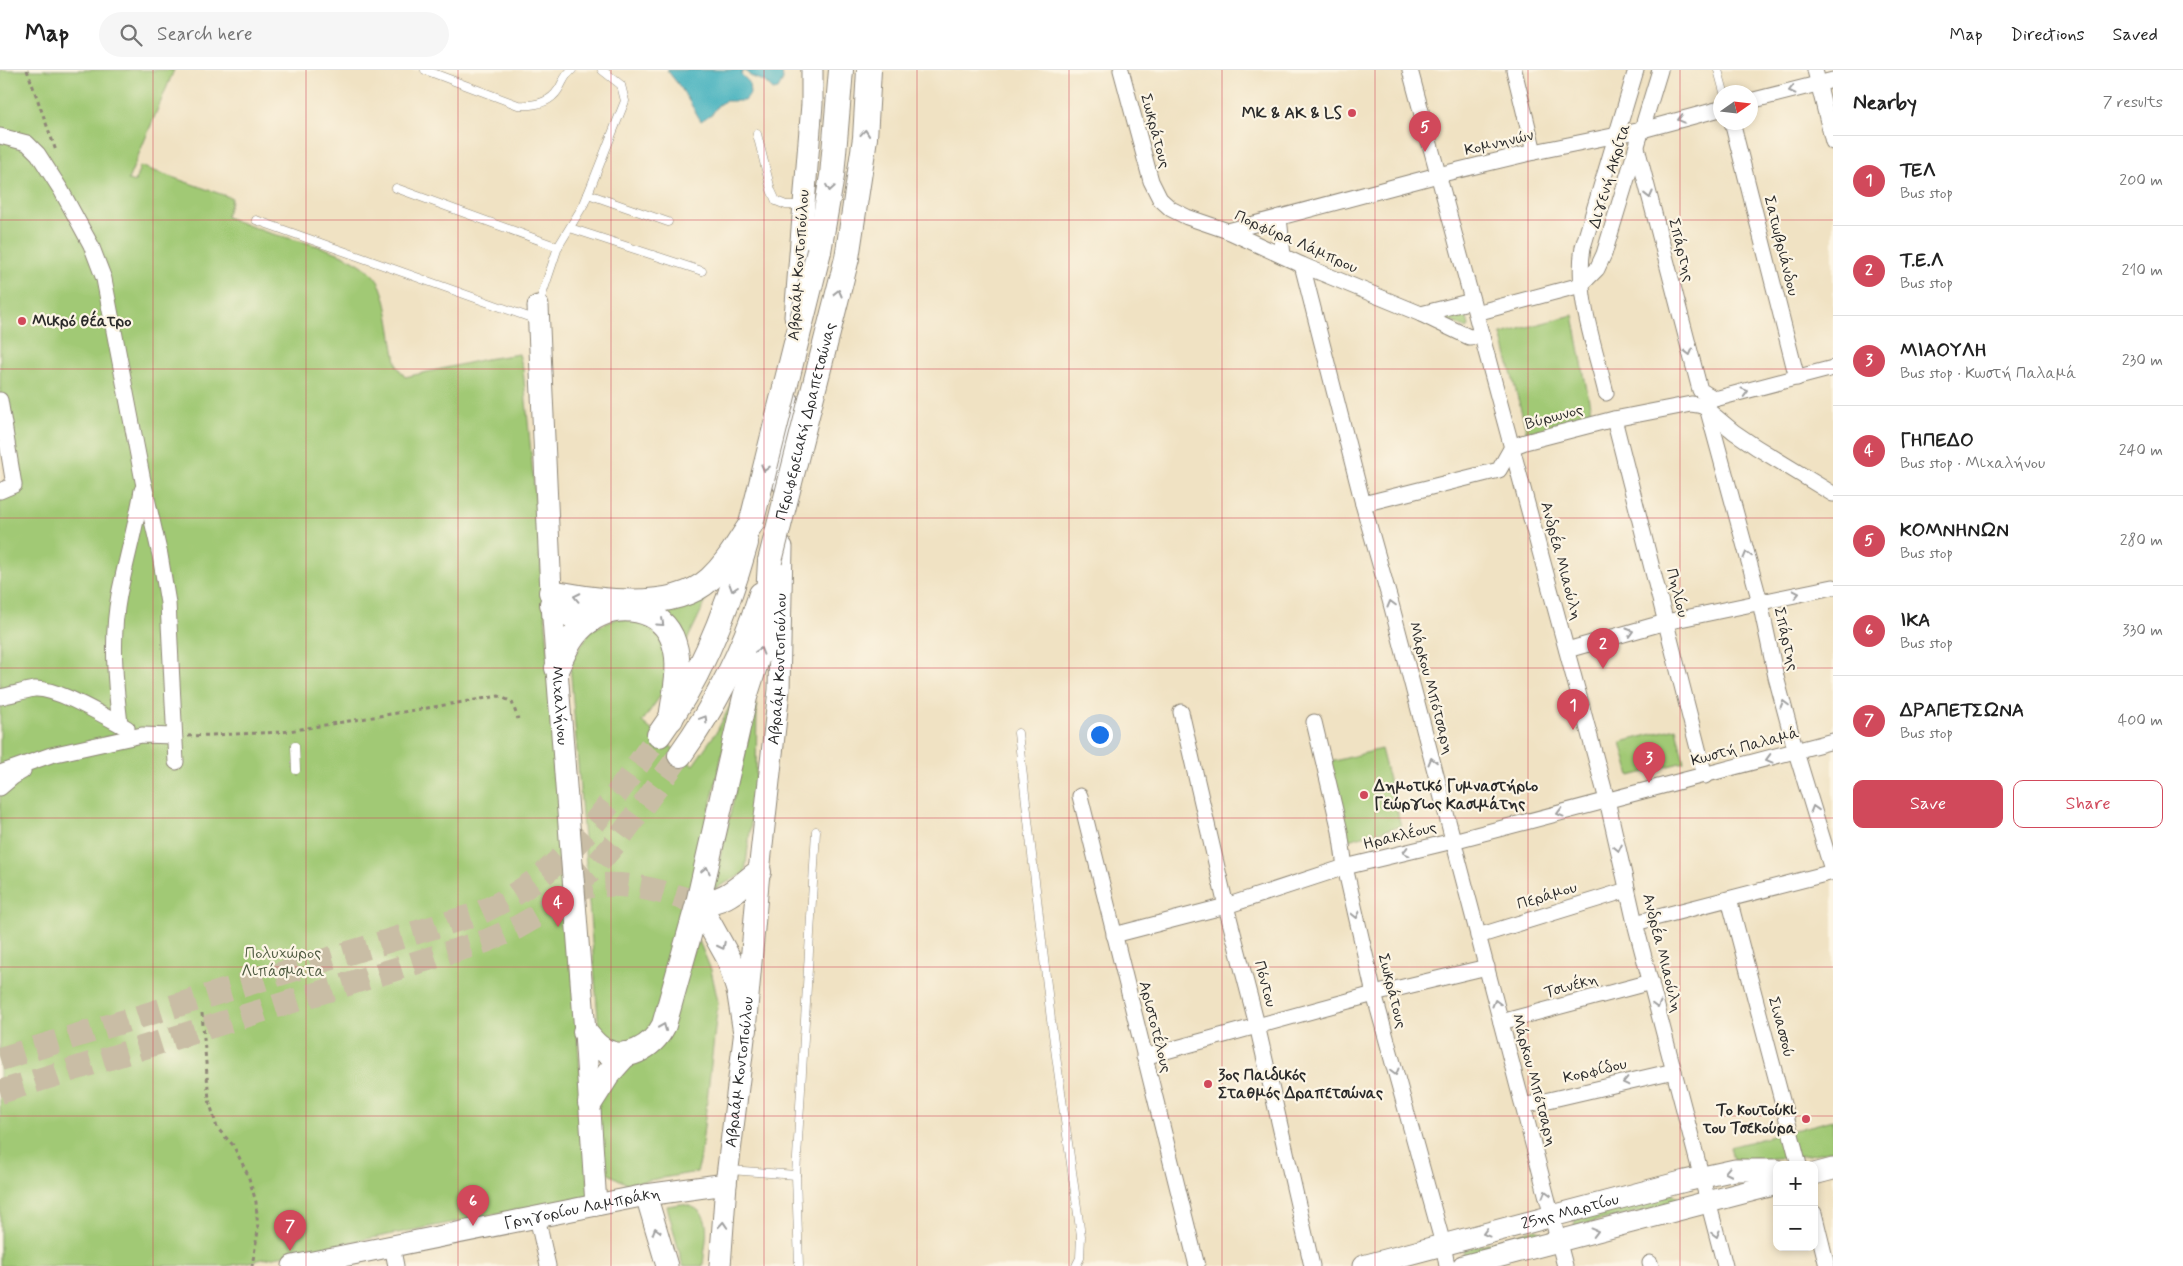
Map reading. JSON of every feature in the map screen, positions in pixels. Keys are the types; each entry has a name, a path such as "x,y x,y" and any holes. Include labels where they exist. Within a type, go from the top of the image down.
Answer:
{"main road":[{"name":"Περιφερειακή Δραπετσώνας","path":"588,621 608,611 627,608 641,611 654,617 667,629 674,640 677,655 665,727 700,669 732,591 751,524 823,234 832,176 841,70"},
{"name":"Περιφερειακή Δραπετσώνας","path":"680,755 705,719 725,682 751,622 770,561 847,258 861,172 869,70"},
{"path":"552,598 633,602 680,595 708,581 721,567 751,524"},
{"path":"585,1032 601,1048 611,1053 626,1054 651,1044 659,1036 664,1025 698,903 745,697 766,630 770,561"},
{"path":"552,598 572,616 588,621 569,641 557,668"},
{"path":"698,903 717,902 725,898 759,872"},
{"path":"698,903 729,959 738,992 745,1030"},
{"path":"590,1103 609,1074 626,1054"}],"street":[{"name":"Αβραάμ Κοντοπούλου","path":"720,1266 726,1177 745,1030 759,872 779,690 783,472 804,205 812,70"},
{"name":"Σωκράτους","path":"1121,70 1151,181 1160,199"},
{"name":"Ανδρέα Μιαούλη","path":"1410,70 1607,800 1635,923 1725,1266"},
{"path":"1514,70 1534,152"},
{"name":"Διγενή Ακρίτα","path":"1581,285 1582,247 1636,70"},
{"name":"Διγενή Ακρίτα","path":"1581,285 1597,269 1604,254 1660,70"},
{"path":"1758,98 1822,78 1833,142"},
{"name":"Κομνηνών","path":"1228,231 1438,175 1534,152 1642,130 1713,111"},
{"name":"Σατωβριάνδου","path":"1734,130 1796,378"},
{"path":"0,136 28,143 38,154 61,190 91,245 104,279 168,603 176,762"},
{"name":"Σπάρτης","path":"1637,148 1700,390 1716,399 1796,378"},
{"name":"Πορφύρα Λάμπρου","path":"1160,199 1187,217 1228,231 1302,265 1421,314 1469,337 1482,336"},
{"path":"1279,217 1283,256"},
{"name":"Μάρκου Μπότσαρη","path":"1302,265 1362,504 1566,1266"},
{"path":"1421,314 1474,307 1581,285 1606,394"},
{"name":"Μιχαλήνου","path":"539,314 552,598 585,1032 596,1205"},
{"path":"1796,378 1833,368"},
{"path":"0,400 14,484 0,491"},
{"name":"Βύρωνος","path":"1362,504 1500,470 1512,447 1525,442 1614,419 1691,404 1708,410"},
{"path":"1708,410 1743,439 1833,494"},
{"name":"Σπάρτης","path":"1708,410 1760,602 1776,677 1796,752 1833,873"},
{"name":"Πηλίου","path":"1614,419 1705,776"},
{"path":"120,724 116,689 116,624 119,596 138,513 143,481"},
{"path":"1566,650 1666,622 1833,587"},
{"path":"0,697 35,689 56,693 142,735"},
{"name":"Πόντου","path":"1181,712 1226,906 1258,1025 1312,1266"},
{"name":"Σωκράτους","path":"1314,722 1340,831 1374,994 1443,1244 1447,1266"},
{"path":"0,773 58,754 142,735 174,736"},
{"name":"Κωστή Παλαμά","path":"1607,800 1705,776 1833,741"},
{"path":"0,788 13,777 58,754"},
{"name":"Αριστοτέλους","path":"1080,796 1197,1266"},
{"name":"Ηρακλέους","path":"1114,935 1226,906 1346,867 1607,800"},
{"path":"1635,923 1833,873"},
{"name":"Περάμου","path":"1478,936 1627,890"},
{"name":"Σινασσού","path":"1729,899 1797,1161"},
{"path":"1144,1057 1374,994 1487,967"},
{"name":"Τσινέκη","path":"1501,1022 1651,982"},
{"name":"Κορφίδου","path":"1523,1106 1674,1071"},
{"path":"1818,1166 1833,1162"},
{"name":"25ης Μαρτίου","path":"1363,1266 1552,1214 1701,1177 1735,1170 1773,1170"},
{"path":"1818,1173 1833,1170"},
{"name":"Γρηγορίου Λαμπράκη","path":"293,1266 394,1256 537,1217 726,1177"},
{"name":"25ης Μαρτίου","path":"1463,1266 1773,1185"},
{"path":"646,1195 667,1266"},
{"path":"537,1217 548,1266"},
{"path":"1818,1229 1827,1266"}],"lane":[{"path":"425,70 518,106 532,106 546,102 558,92 567,73 572,70"},
{"path":"256,220 539,314 558,246 579,215 625,101 621,85 602,70"},
{"path":"1718,70 1722,85"},
{"path":"757,134 771,190 776,201 786,205 804,205"},
{"path":"396,188 558,246"},
{"path":"588,194 668,222"},
{"path":"570,228 702,271"},
{"path":"1018,733 1051,1020 1081,1236 1080,1258 1076,1266"},
{"path":"295,746 296,770"},
{"path":"799,1266 796,1175 816,831"},
{"path":"726,1177 796,1175"}],"path":[{"path":"174,736 283,732 499,696 512,702 518,719"},
{"path":"202,1013 209,1100 217,1128 233,1145 248,1175 256,1202 258,1231 252,1266"}],"green space":[{"name":"Πολυχώρος Λιπάσματα","path":"0,70 174,70 128,180 135,182 140,166 232,198 226,217 266,232 330,250 361,265 373,275 381,287 397,366 405,377 486,359 519,354 523,369 542,575 589,1196 228,1266 0,1266 0,487 10,481 0,420"},
{"path":"1465,311 1469,326 1467,329 1445,318"},
{"path":"1573,315 1592,417 1527,433 1501,334"},
{"path":"713,582 705,603 681,653 663,608"},
{"path":"618,618 645,624 665,640 668,685 642,722 693,765 717,731 736,694 664,1008 652,1036 620,1045 604,1037 599,1030 570,663 591,630"},
{"path":"757,702 756,780 745,873 712,890"},
{"path":"1676,728 1684,762 1630,776 1621,742"},
{"name":"Δημοτικό Γυμναστήριο Γεώργιος Κασιμάτης","path":"1381,749 1401,826 1348,840 1327,763"},
{"path":"699,941 711,970 718,1002 700,1162 697,1172 627,1184 600,1169 598,1097 636,1058"},
{"path":"1833,1120 1833,1150 1796,1157 1733,1160 1730,1147"},
{"path":"1672,1194 1679,1199 1678,1203 1574,1226 1575,1220"},
{"path":"681,1204 692,1207 700,1212 704,1218 706,1235 703,1266 683,1266 667,1206"},
{"path":"1536,1229 1542,1232 1543,1236 1463,1256 1464,1250"}],"water":[{"path":"667,70 744,70 741,74 749,82 750,94 744,101 725,101 718,105 713,113 701,121 681,88"},
{"path":"745,70 782,70 783,80 778,89 773,90 765,82 750,76"}],"tunnel":[{"path":"0,1059 477,914 508,898 535,880 559,860 601,815 659,735"},
{"path":"0,1092 486,941 516,928 542,913 591,871 618,840 680,755"},
{"path":"569,891 602,885 634,886 698,903"}],"place":[{"name":"MK & AK & LS","path":"1352,113"},
{"name":"ΚΟΜΝΗΝΩΝ","path":"1425,152"},
{"name":"Μικρό θέατρο","path":"22,321"},
{"name":"Τ.Ε.Λ","path":"1603,669"},
{"name":"ΤΕΛ","path":"1573,730"},
{"name":"ΜΙΑΟΥΛΗ","path":"1649,783"},
{"name":"Δημοτικό Γυμναστήριο Γεώργιος Κασιμάτης","path":"1364,795"},
{"name":"ΓΗΠΕΔΟ","path":"558,927"},
{"name":"3ος Παιδικός Σταθμός Δραπετσώνας","path":"1208,1084"},
{"name":"Το κουτούκι του Τσεκούρα","path":"1806,1119"},
{"name":"ΙΚΑ","path":"473,1226"},
{"name":"ΔΡΑΠΕΤΣΩΝΑ","path":"290,1251"}]}
